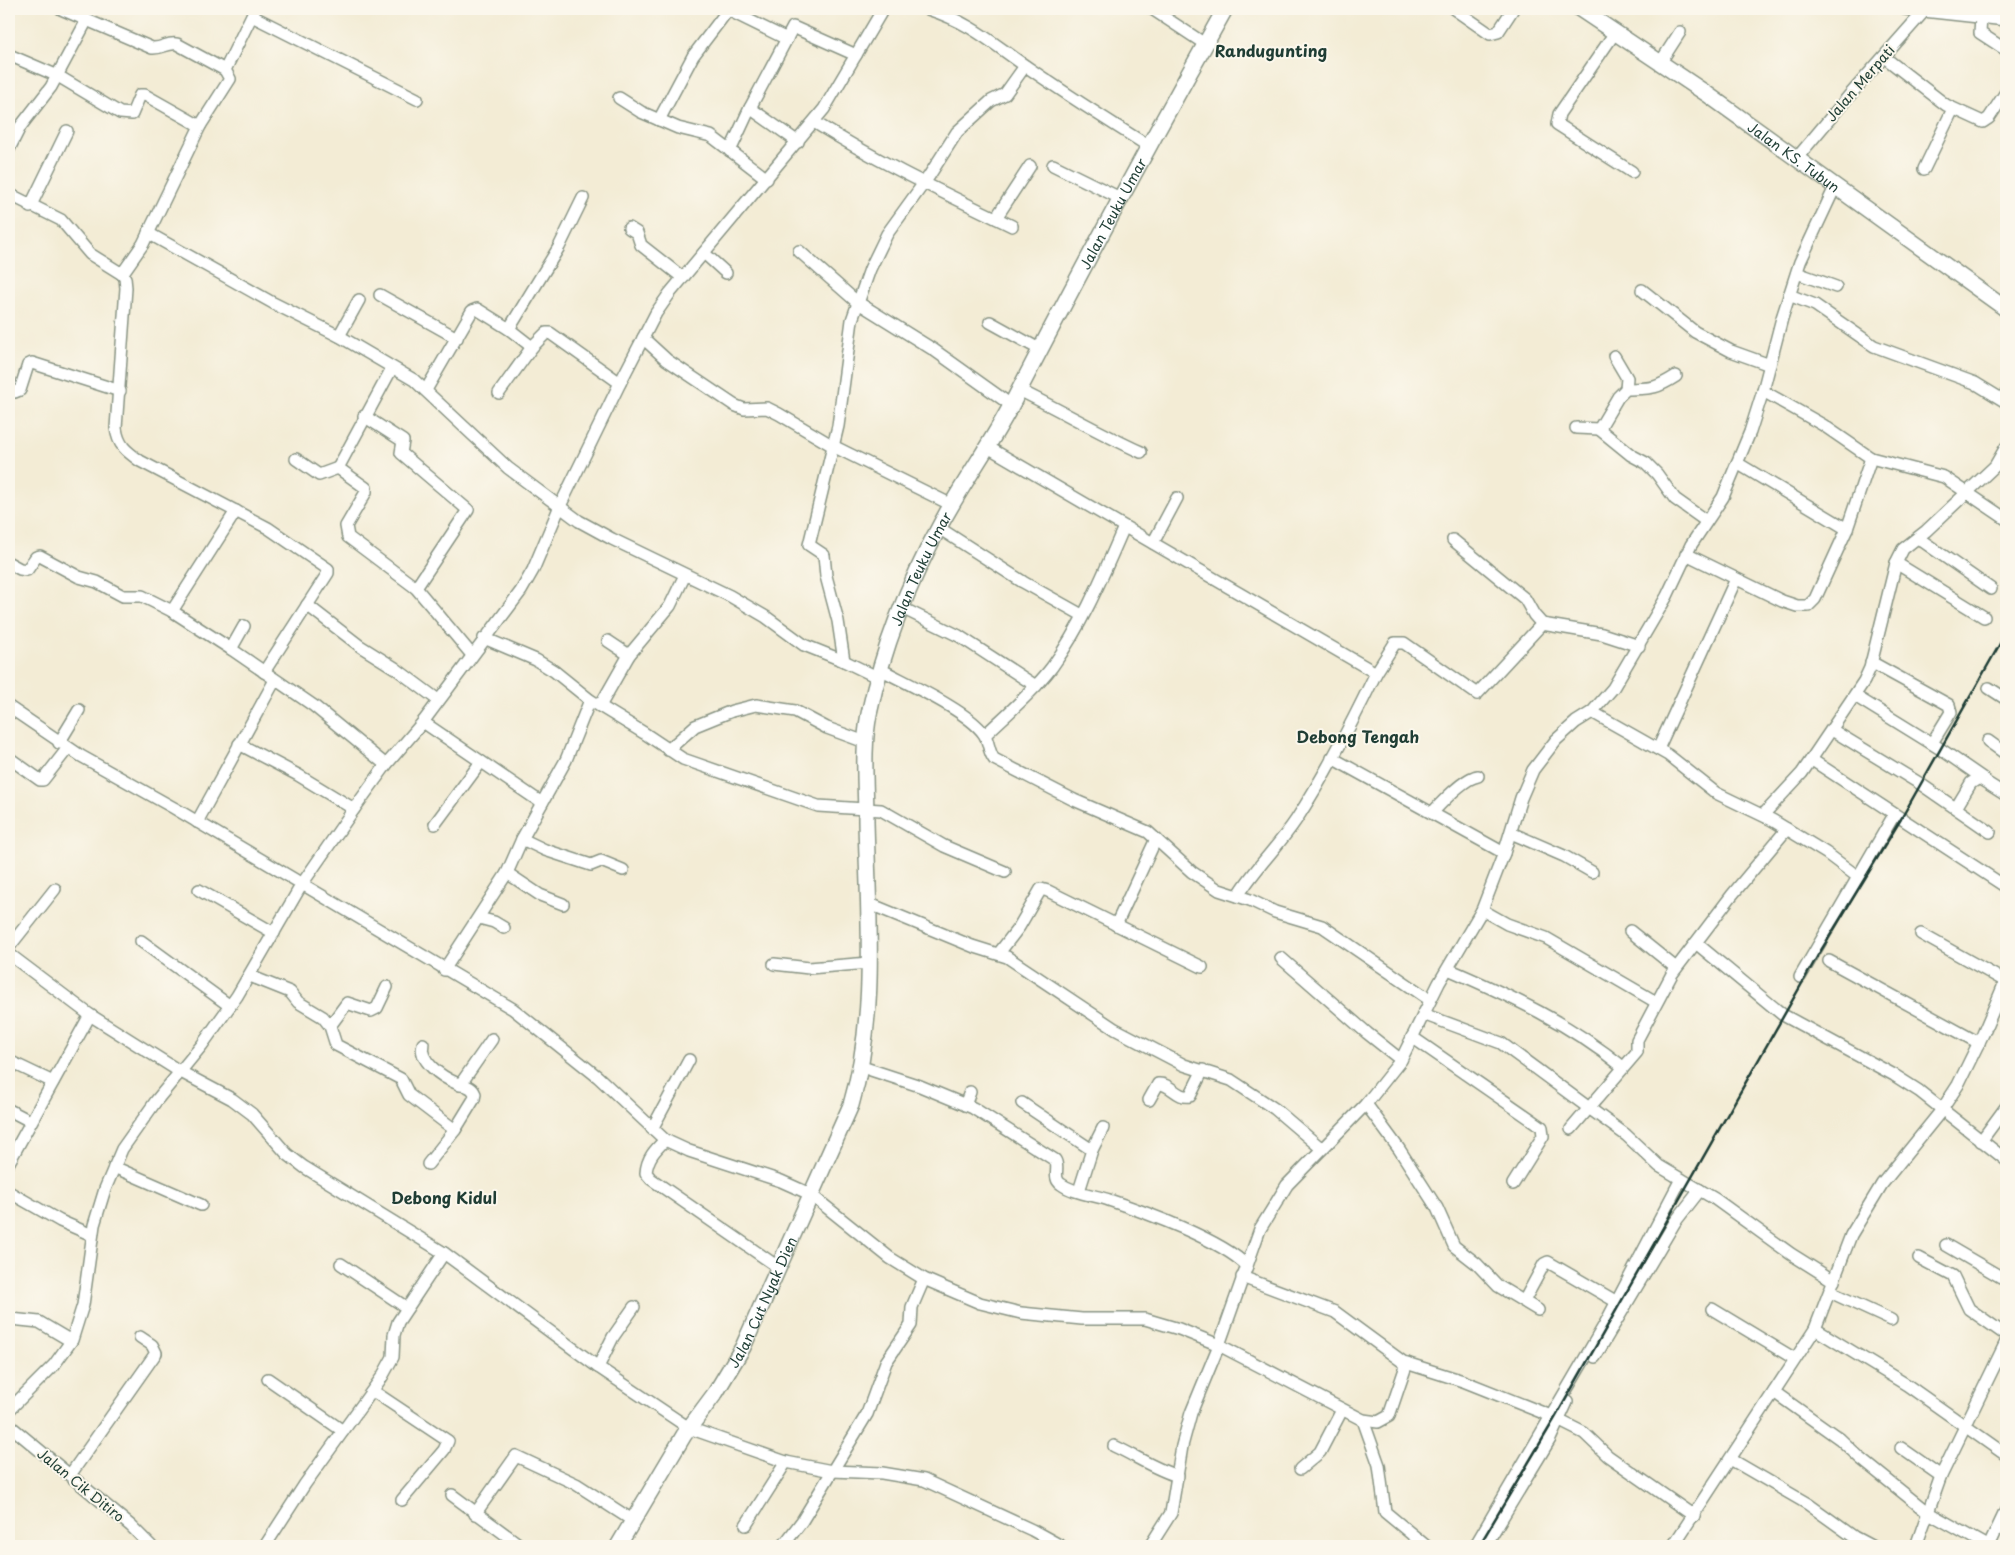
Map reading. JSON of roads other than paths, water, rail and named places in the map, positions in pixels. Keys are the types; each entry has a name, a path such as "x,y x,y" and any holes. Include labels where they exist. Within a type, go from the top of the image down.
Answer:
{"main road":[{"name":"Jalan Teuku Umar","path":"866,1040 870,904 865,742 880,674 902,608 924,556 939,528 1011,405 1039,348 1120,198 1225,9"},
{"name":"Jalan KS. Tubun","path":"1580,9 1614,34 1660,63 2006,309"},
{"name":"Jalan Cut Nyak Dien","path":"618,1546 689,1428 716,1392 743,1347 810,1194 839,1135 851,1105 862,1067 866,1040"}],"street":[{"path":"61,9 152,48 170,43 178,44 226,70 230,77 200,126 143,244 122,274"},
{"path":"9,1410 54,1365 71,1341 83,1305 92,1235 105,1189 122,1149 179,1071 202,1045 230,1006 250,976 302,884 354,809 386,765 423,722 521,591 533,570 560,506 656,313 682,278 814,122 883,9"},
{"path":"928,9 947,14 974,28 1025,66 1150,147"},
{"path":"1152,9 1205,44"},
{"path":"1454,9 1490,34 1498,32 1513,9"},
{"path":"1905,9 2006,20"},
{"path":"659,120 693,56 728,10 787,39"},
{"name":"Jalan Merpati","path":"1796,160 1848,97 1925,10"},
{"path":"226,70 253,12 416,99"},
{"path":"1981,17 1980,33 2006,50"},
{"path":"9,149 20,127 43,100 58,76 87,20"},
{"path":"730,151 750,108 793,28 796,27 856,55"},
{"path":"1660,63 1680,32"},
{"path":"1614,34 1559,114 1557,124 1632,172"},
{"path":"9,55 58,76 120,113 132,114 137,97 140,94 200,126"},
{"path":"1884,57 1953,110 1985,122 2006,92"},
{"path":"844,661 838,621 826,576 824,555 808,545 833,446 852,320 857,302 887,234 957,132 991,101 1005,94 1025,66"},
{"path":"620,98 659,120 678,128 711,136 767,179"},
{"path":"750,108 798,142"},
{"path":"1924,169 1953,110"},
{"path":"814,122 850,145 922,184 1012,226"},
{"path":"30,207 67,131"},
{"path":"1052,165 1120,198"},
{"path":"996,218 1030,166"},
{"path":"1150,1546 1171,1513 1182,1446 1191,1413 1219,1345 1260,1229 1280,1194 1366,1104 1401,1060 1430,1000 1482,910 1512,833 1521,798 1539,760 1563,734 1592,712 1613,688 1667,596 1686,554 1706,520 1723,497 1763,391 1789,295 1835,187"},
{"path":"9,194 30,207 61,220 90,254 122,274 125,278 120,391 116,428 117,441 126,451 268,528 328,569 328,573 264,672"},
{"path":"509,329 559,247 583,198"},
{"path":"629,228 637,233 641,245 682,278"},
{"path":"148,233 273,303 339,336 426,390 445,411 508,468 579,521 738,600 766,617 804,645 880,674 954,710 978,727 985,735 994,759 1074,800 1133,824 1156,839 1192,872 1219,890 1275,912 1322,926 1430,1000"},
{"path":"799,251 857,302 934,350 1011,405"},
{"path":"704,253 726,273"},
{"path":"1797,273 1836,287"},
{"path":"1642,290 1694,332 1731,351 1770,365"},
{"path":"380,295 457,338"},
{"path":"1789,295 1815,305 1874,346 1975,384 2006,402"},
{"path":"339,336 358,300"},
{"path":"426,390 472,311 475,310 486,314 532,347"},
{"path":"990,322 1039,348"},
{"path":"499,392 532,347 546,333 550,333 620,383"},
{"path":"643,338 667,360 726,400 744,409 767,408 833,446 952,505"},
{"path":"1599,429 1618,397 1626,389 1627,378 1614,356"},
{"path":"9,391 20,390 28,365 32,363 120,391"},
{"path":"296,460 319,475 338,468 364,416 392,368"},
{"path":"1626,389 1645,390 1659,386 1676,376"},
{"path":"1019,390 1069,415 1095,431 1141,452"},
{"path":"1763,391 1823,425 1871,458 1944,477 2006,519"},
{"path":"364,416 404,441 402,453 468,510 416,588"},
{"path":"1576,428 1599,429 1631,455 1646,463 1657,474 1675,500 1706,520"},
{"path":"986,446 1376,673"},
{"path":"1763,815 1812,760 1864,681 1871,662 1896,563 1903,549 1918,538 1995,466 2006,447"},
{"path":"1686,554 1782,602 1796,606 1808,606 1815,599 1847,529 1871,458"},
{"path":"1737,463 1847,529"},
{"path":"338,468 366,488 366,492 346,526 348,537 416,588 472,655"},
{"path":"1153,543 1177,498"},
{"path":"172,611 236,510"},
{"path":"985,735 1036,686 1053,666 1097,590 1124,526"},
{"path":"939,528 1023,582 1082,615"},
{"path":"1918,538 1991,589"},
{"path":"1453,540 1525,599 1534,615 1542,624 1602,634 1639,646"},
{"path":"9,562 25,571 30,568 36,557 40,556 79,578 97,582 123,596 139,594 172,611 314,706 386,765"},
{"path":"1896,563 1984,618"},
{"path":"444,970 508,873 522,839 595,703 630,655 670,606 685,575"},
{"path":"1658,749 1736,579"},
{"path":"307,605 360,646 395,668 438,700"},
{"path":"902,608 959,636 1036,686"},
{"path":"1238,896 1250,878 1277,848 1332,758 1376,673 1395,643 1404,643 1477,694 1542,624"},
{"path":"231,649 244,626"},
{"path":"484,638 536,660 554,671 595,703 668,750 717,773 794,799 827,807 881,810 944,846 1005,872"},
{"path":"608,641 630,655"},
{"path":"1871,662 1949,705 1951,712 1932,743"},
{"path":"197,822 275,680"},
{"path":"1989,688 2006,699"},
{"path":"1855,696 1932,743 2006,795"},
{"path":"668,750 695,726 732,711 756,705 796,711 828,728 865,742"},
{"path":"9,708 64,745 302,884 531,1022 598,1078 665,1140 689,1151 781,1181 810,1194 890,1258 924,1279 980,1303 1021,1313 1082,1319 1145,1319 1179,1329 1219,1345 1363,1420 1382,1421 1389,1416 1407,1363"},
{"path":"9,758 40,780 46,779 64,745 79,710"},
{"path":"1592,712 1658,749 1716,793 1763,815 1826,853 1858,877"},
{"path":"423,722 542,803"},
{"path":"1832,730 1920,783 1990,832"},
{"path":"1988,741 2006,754"},
{"path":"239,744 298,775 354,809"},
{"path":"1332,758 1504,853"},
{"path":"1812,760 2006,887"},
{"path":"435,824 481,762"},
{"path":"1432,813 1450,794 1471,778 1478,776"},
{"path":"1956,808 1971,783 1979,778 1984,780"},
{"path":"1800,977 1894,815"},
{"path":"1571,1129 1637,1052 1637,1040 1676,968 1732,895 1787,829"},
{"path":"1512,833 1564,856 1592,872"},
{"path":"522,839 545,850 591,865 601,861 623,870"},
{"path":"1116,925 1156,839"},
{"path":"508,873 540,895 563,904"},
{"path":"9,947 55,889"},
{"path":"198,890 274,933"},
{"path":"999,953 1019,927 1041,890 1048,891 1202,966"},
{"path":"870,904 972,946 999,953 1115,1029 1184,1065 1230,1080 1275,1109 1322,1149"},
{"path":"1482,910 1507,924 1546,938 1656,1002"},
{"path":"479,918 494,922 504,928"},
{"path":"1630,930 1676,968"},
{"path":"1674,1546 1732,1460 1815,1329 1842,1257 1863,1215 1882,1184 1941,1111 1958,1085 2006,980 1921,934"},
{"path":"140,941 230,1006"},
{"path":"1696,943 1784,1015 1894,1075 1919,1091 1941,1111 2006,1160"},
{"path":"9,954 90,1015 179,1071 232,1099 252,1114 287,1154 304,1168 444,1253 598,1367 689,1428 786,1462 832,1471 882,1473 924,1480 1016,1522 1061,1546"},
{"path":"1281,958 1401,1060"},
{"path":"1829,962 1979,1042"},
{"path":"774,964 809,968 869,963"},
{"path":"1448,969 1507,994 1558,1020 1592,1042 1623,1067"},
{"path":"250,976 290,992 298,1002 323,1017 330,1026 336,1045 401,1079 409,1095 455,1130"},
{"path":"330,1026 348,1003 371,1011 377,1008 387,986"},
{"path":"1423,1014 1514,1050 1535,1069 1630,1138 1659,1166 1700,1190 1832,1286 1891,1320"},
{"path":"9,1162 90,1015"},
{"path":"1412,1037 1542,1126 1543,1136 1513,1184"},
{"path":"460,1085 492,1039"},
{"path":"423,1044 422,1055 427,1062 460,1085 468,1086 475,1094 455,1130 428,1164"},
{"path":"652,1129 689,1060"},
{"path":"9,1061 53,1082"},
{"path":"862,1067 920,1086 965,1105 1055,1160 1058,1182 1206,1239 1240,1259 1247,1266"},
{"path":"1149,1100 1158,1084 1162,1084 1180,1095 1190,1096 1203,1070"},
{"path":"965,1105 970,1092"},
{"path":"1022,1103 1092,1150"},
{"path":"1366,1104 1400,1149 1438,1208 1454,1246 1477,1264 1498,1286 1538,1310"},
{"path":"1981,1141 2006,1107"},
{"path":"9,1110 30,1121"},
{"path":"1079,1191 1092,1150 1103,1128"},
{"path":"665,1140 654,1150 648,1161 646,1173 651,1179 778,1267"},
{"path":"114,1167 201,1205"},
{"path":"1485,1546 1534,1466 1555,1418 1681,1179"},
{"path":"1475,1546 1675,1222 1700,1190"},
{"path":"9,1192 60,1221 92,1235"},
{"path":"1946,1245 2006,1280"},
{"path":"1945,1271 1957,1252"},
{"path":"265,1546 343,1430 373,1391 393,1357 395,1328 444,1253"},
{"path":"1919,1258 1945,1271 1956,1280 1969,1309 2006,1335"},
{"path":"1524,1301 1544,1264 1548,1262 1617,1302"},
{"path":"341,1264 407,1308"},
{"path":"1242,1277 1335,1312 1407,1363 1463,1381 1555,1418 1584,1433 1608,1456 1694,1516"},
{"path":"783,1546 802,1520 867,1414 886,1362 911,1325 912,1307 924,1279"},
{"path":"598,1367 613,1337 634,1307"},
{"path":"1712,1309 1795,1359"},
{"path":"11,1318 39,1322 71,1341"},
{"path":"1815,1329 1907,1385 2006,1455"},
{"path":"70,1475 156,1353 152,1345 140,1337"},
{"path":"1916,1546 1930,1514 1941,1476 2002,1361 2006,1342"},
{"path":"268,1380 343,1430"},
{"path":"373,1391 448,1441 444,1450 402,1500"},
{"path":"1774,1392 1840,1439 1860,1458 1930,1514 1988,1546 2006,1510"},
{"path":"1300,1469 1320,1452 1342,1410"},
{"path":"1363,1420 1379,1465 1385,1512 1426,1546"},
{"name":"Jalan Cik Ditiro","path":"9,1425 131,1526 151,1546"},
{"path":"1114,1446 1144,1459 1160,1471 1178,1476"},
{"path":"1901,1448 1941,1476"},
{"path":"475,1514 516,1456 576,1484 632,1520"},
{"path":"1732,1460 1808,1504 1854,1537 1871,1546"},
{"path":"746,1525 786,1462"},
{"path":"452,1495 475,1514 521,1546"}],"railway":[{"path":"1479,1546 1555,1418 1817,957 1901,819 2006,633"}],"district":[{"name":"Randugunting","path":"1271,50"},
{"name":"Debong Tengah","path":"1358,736"},
{"name":"Debong Kidul","path":"444,1197"}]}
